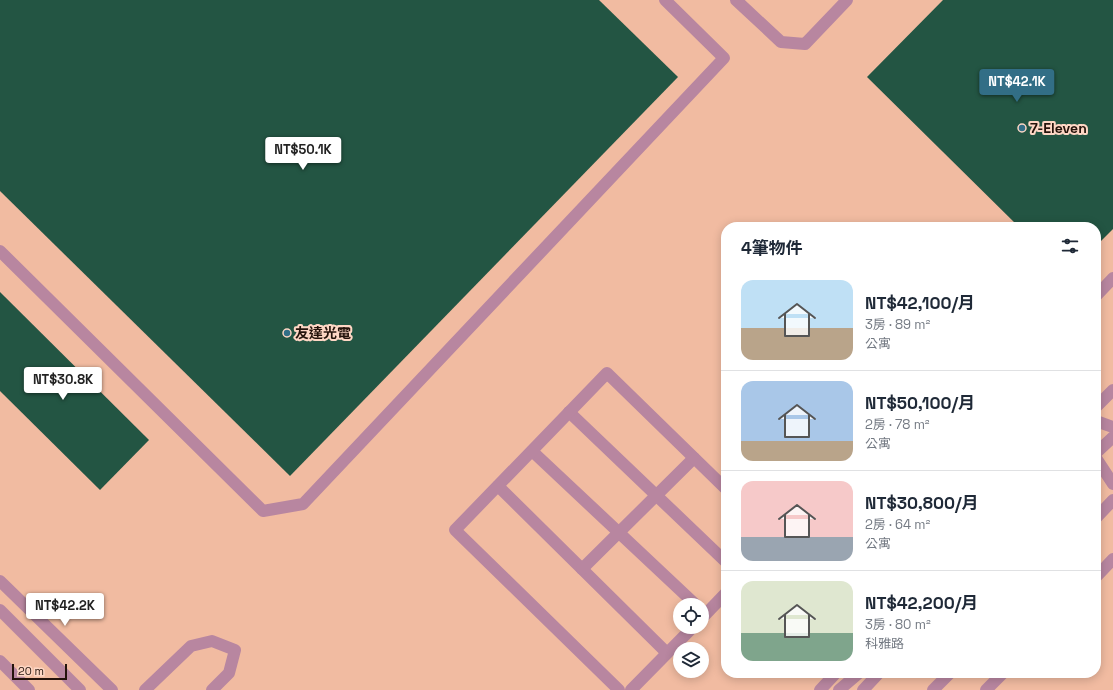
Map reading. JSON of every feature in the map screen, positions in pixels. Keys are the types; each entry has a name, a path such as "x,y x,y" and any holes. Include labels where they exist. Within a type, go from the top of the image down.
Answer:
{"street":[{"path":"0,251 263,511 303,504 724,58 665,0"},
{"path":"736,0 781,42 805,44 847,0"},
{"path":"1101,291 1113,278"},
{"path":"619,690 455,530 607,373 721,484"},
{"path":"1101,402 1113,390"},
{"path":"569,412 721,557"},
{"path":"1101,423 1113,427"},
{"path":"1101,448 1113,437"},
{"path":"532,451 689,598"},
{"path":"582,569 694,458"},
{"path":"1101,466 1113,484"},
{"path":"498,486 667,653"},
{"path":"1101,513 1113,500"},
{"path":"1101,572 1113,559"},
{"path":"0,580 112,690"},
{"path":"709,609 721,598"},
{"path":"0,610 80,690"},
{"path":"631,690 686,634"},
{"path":"145,690 191,646 212,641 235,650 229,673 212,690"},
{"path":"0,661 29,690"},
{"path":"820,690 831,678"},
{"path":"839,690 853,678"},
{"path":"863,690 874,678"},
{"path":"933,690 945,678"},
{"path":"941,690 947,678"},
{"path":"986,690 998,678"}],"shaded area":[{"name":"友達光電","path":"0,0 1113,0 1113,690 0,690"}],"building":[{"name":"友達光電","path":"0,0 599,0 678,77 290,476 0,191"},
{"path":"943,0 1113,0 1113,229 1101,241 1101,222 1014,222 867,77"},
{"path":"0,292 149,440 100,490 0,391"}],"place":[{"name":"7-Eleven","path":"1022,128"},
{"name":"友達光電","path":"287,333"}]}
